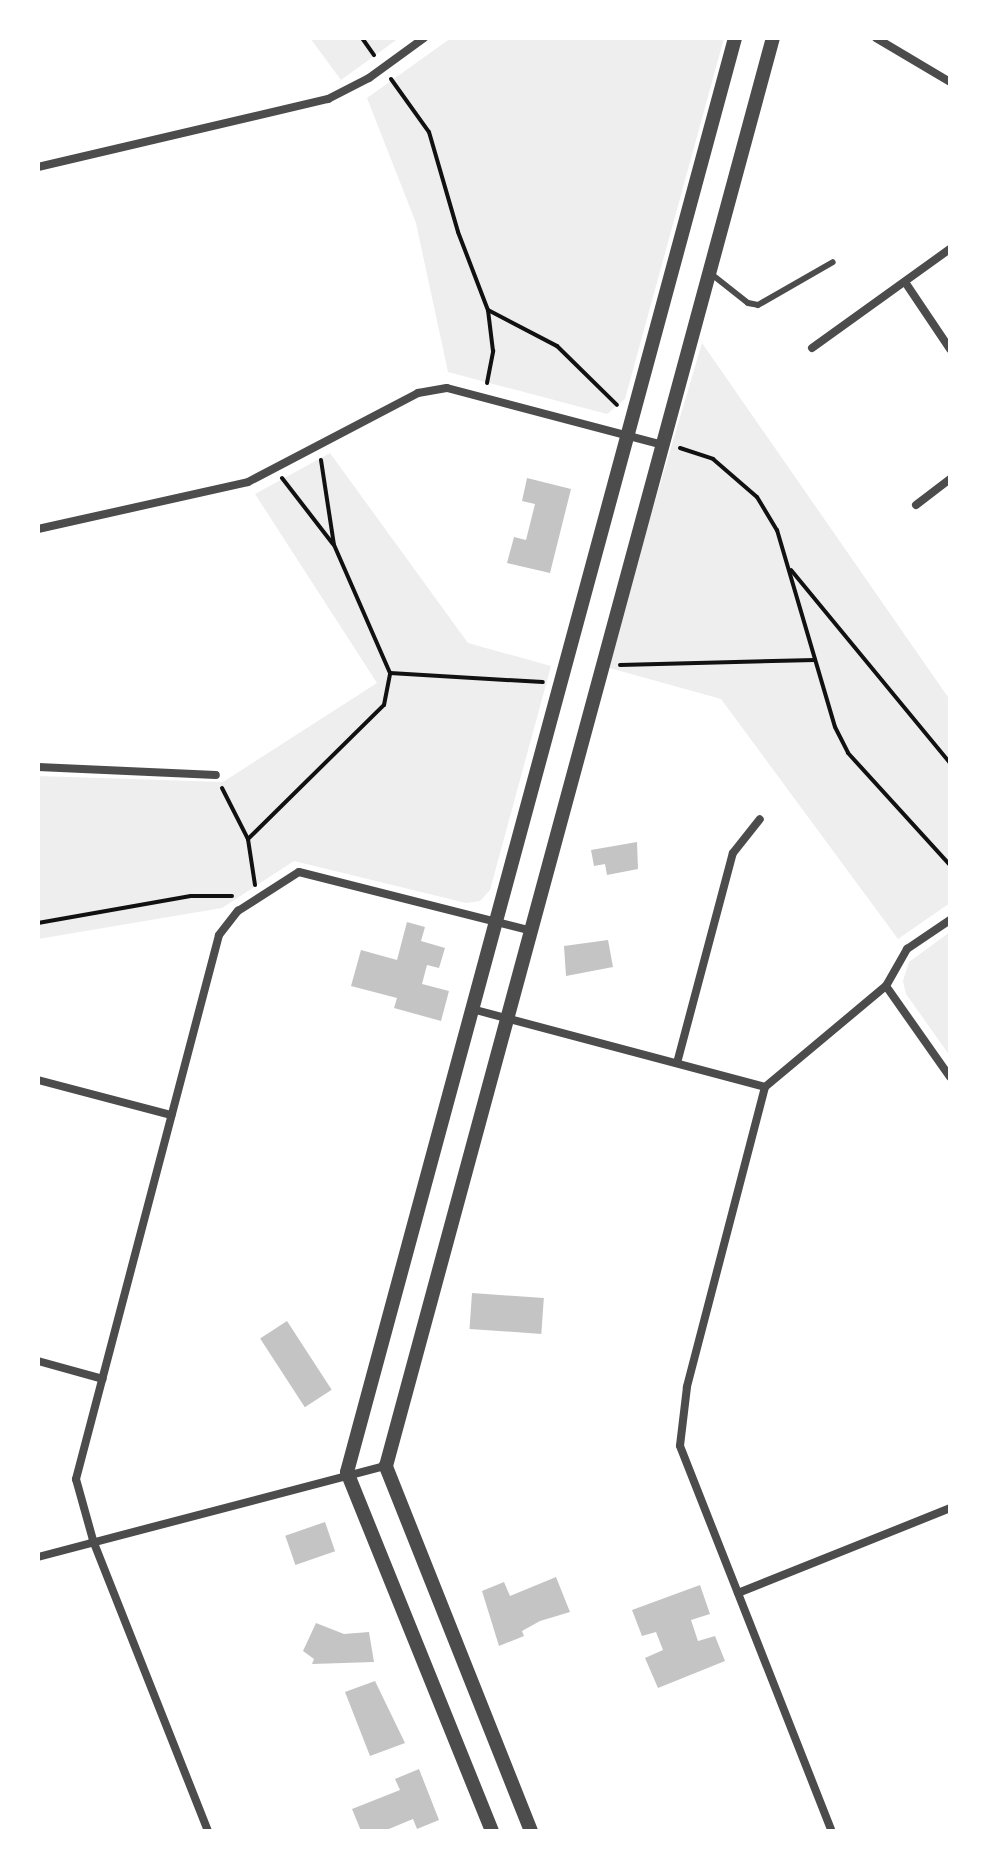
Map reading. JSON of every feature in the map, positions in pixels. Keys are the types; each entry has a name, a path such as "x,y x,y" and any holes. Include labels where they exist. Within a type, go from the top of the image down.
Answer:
{"street":[{"path":"38,167 328,99 383,68 424,38"},
{"path":"492,1831 347,1472 492,923 630,436 735,38"},
{"path":"531,1831 386,1466 528,930 773,38"},
{"path":"876,38 950,82"},
{"path":"812,348 950,249"},
{"path":"905,282 950,349"},
{"path":"38,529 227,488 276,470 418,393 447,388 485,395 662,445"},
{"path":"916,505 950,479"},
{"path":"38,767 216,775"},
{"path":"677,1063 733,853 760,819"},
{"path":"208,1831 93,1540 76,1479 219,935 228,920 288,876 316,873 492,923 528,930"},
{"path":"832,1831 684,1458 679,1426 765,1087 886,986 900,956 950,920"},
{"path":"886,986 950,1077"},
{"path":"469,1009 506,1016 765,1087"},
{"path":"38,1080 171,1115"},
{"path":"38,1361 103,1379"},
{"path":"38,1557 347,1472 386,1466"},
{"path":"738,1593 950,1508"}],"lane":[{"path":"710,273 748,303 758,305 833,262"}],"path":[{"path":"362,38 429,132 458,232 488,310 493,351 485,395"},
{"path":"488,310 557,346 588,373 616,403 630,436"},
{"path":"662,445 713,459 735,474 777,530 835,727 848,753 950,865"},
{"path":"318,446 334,545"},
{"path":"248,839 384,705 390,673 334,545 276,470"},
{"path":"789,567 950,763"},
{"path":"38,923 191,896 257,897 248,839 216,775"}],"shaded area":[{"path":"310,38 399,38 341,80"},
{"path":"451,38 724,38 625,399 607,414 448,372 416,223 367,98"},
{"path":"702,343 950,700 950,903 898,939 721,699 606,667"},
{"path":"330,453 468,643 551,666 490,890 480,901 466,903 294,861 222,908 38,939 38,776 223,782 377,683 255,494"},
{"path":"950,932 950,1056 906,994 903,981 909,962"}],"building":[{"path":"527,478 571,489 550,573 507,563 514,537 526,540 535,504 522,501"},
{"path":"637,842 638,869 607,875 605,864 594,866 591,850"},
{"path":"407,922 425,927 421,941 445,948 439,968 427,965 422,984 449,991 441,1021 394,1008 397,998 351,986 361,950 397,960"},
{"path":"608,940 613,967 566,976 564,946"},
{"path":"472,1293 544,1298 541,1334 469,1329"},
{"path":"287,1321 332,1390 305,1407 260,1338"},
{"path":"325,1522 335,1551 295,1565 285,1536"},
{"path":"556,1577 570,1612 540,1621 522,1631 524,1636 499,1646 482,1591 504,1582 510,1596"},
{"path":"700,1585 710,1614 691,1620 698,1641 715,1636 725,1661 658,1688 645,1658 663,1650 656,1632 642,1636 632,1610"},
{"path":"316,1623 344,1634 369,1632 374,1662 312,1664 314,1659 303,1651"},
{"path":"375,1681 405,1743 370,1756 345,1692"},
{"path":"419,1769 439,1820 417,1829 413,1819 384,1831 361,1831 352,1809 400,1790 395,1779"}]}
